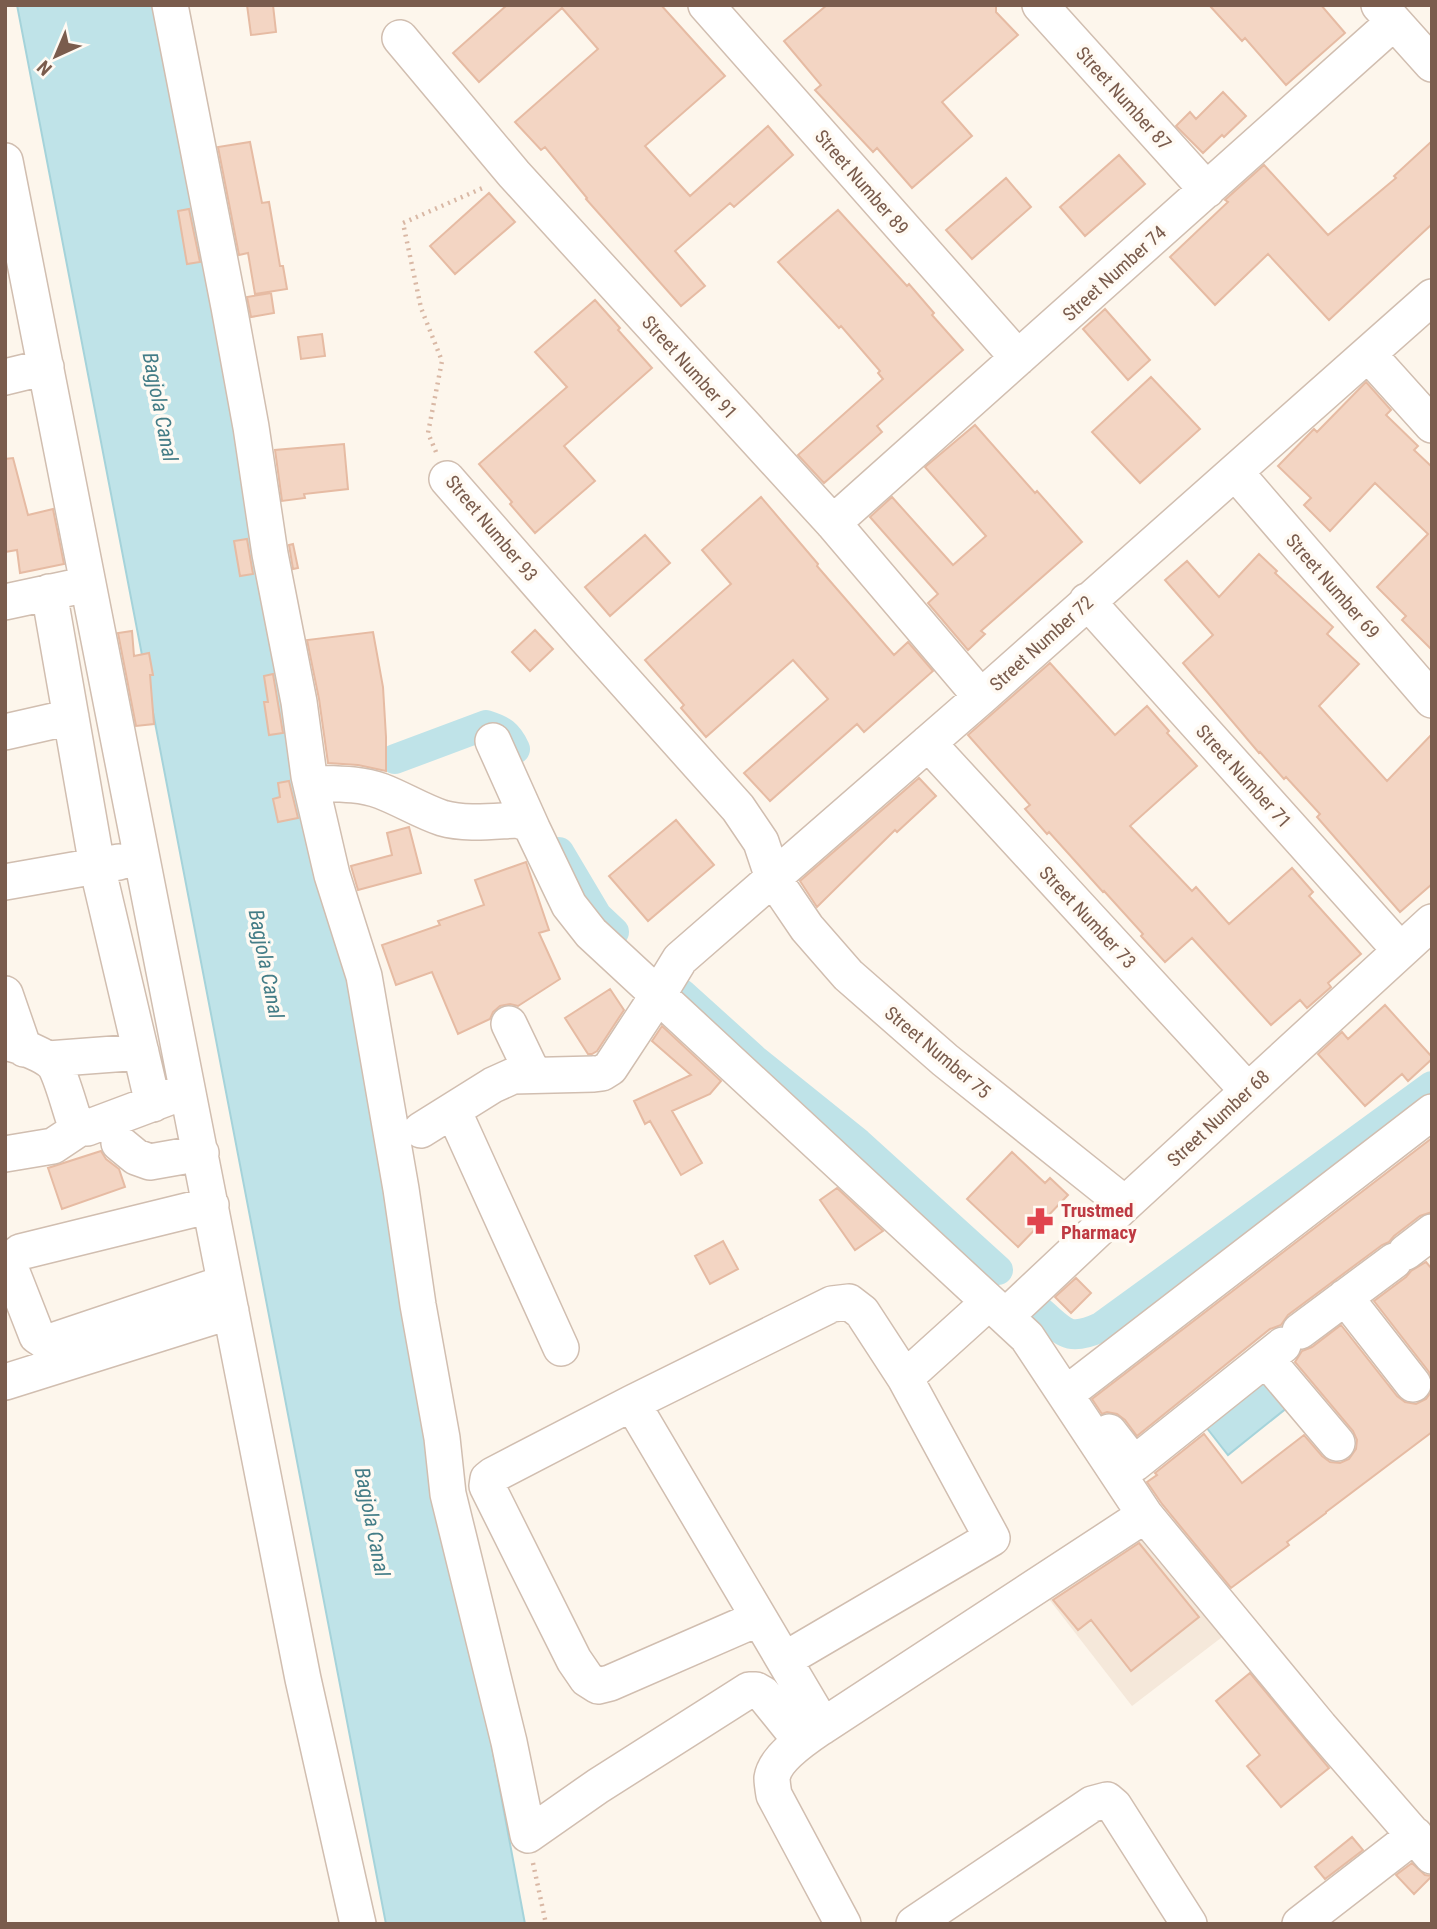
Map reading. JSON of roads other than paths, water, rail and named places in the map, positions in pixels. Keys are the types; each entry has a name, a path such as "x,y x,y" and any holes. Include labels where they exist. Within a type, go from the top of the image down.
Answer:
{"street":[{"path":"170,5 251,427 270,554 299,702 311,783 332,875 364,975 442,1438 449,1494 509,1742 528,1835 598,1786 749,1690 763,1694 812,1733"},
{"name":"Street Number 89","path":"706,5 1018,358"},
{"name":"Street Number 87","path":"1040,5 1207,190"},
{"path":"1387,13 1432,64"},
{"name":"Street Number 74","path":"833,523 1207,190 1387,13"},
{"name":"Street Number 91","path":"400,38 514,174 833,523 981,696"},
{"path":"5,161 10,214 46,368 303,1679 358,1924"},
{"name":"Street Number 72","path":"533,1074 602,1073 610,1068 680,959 1432,296"},
{"path":"1368,354 1432,425"},
{"path":"5,376 46,368"},
{"name":"Street Number 69","path":"1235,472 1432,701"},
{"name":"Street Number 93","path":"447,479 738,808 761,842 773,878"},
{"path":"5,602 88,584"},
{"path":"49,592 97,866 153,1104"},
{"name":"Street Number 71","path":"1087,601 1400,950"},
{"path":"5,732 71,717"},
{"path":"493,741 569,905 590,933 1008,1318 1075,1387 1133,1464 1345,1297 1417,1248"},
{"name":"Street Number 73","path":"928,743 1248,1091"},
{"path":"311,783 365,786 441,818 467,822 519,820 532,828"},
{"path":"5,882 142,858"},
{"name":"Street Number 75","path":"773,878 807,928 848,975 944,1059 1125,1204"},
{"name":"Street Number 68","path":"905,1378 1008,1318 1125,1204 1432,922"},
{"path":"5,994 26,1050 55,1066 75,1124 79,1128"},
{"path":"421,1130 493,1085 513,1076 533,1074 509,1024"},
{"path":"26,1050 141,1052"},
{"path":"5,1154 53,1146 79,1128 87,1128 188,1091"},
{"path":"453,1110 561,1348"},
{"path":"1075,1387 1432,1112"},
{"path":"120,1143 136,1157 150,1162 201,1153"},
{"path":"211,1205 20,1252 10,1267 37,1336 43,1340 52,1341 228,1297"},
{"path":"5,1382 228,1297"},
{"path":"1345,1297 1413,1384"},
{"path":"759,1618 611,1683 598,1686 587,1679 574,1660 487,1486 488,1479 632,1403 832,1304 849,1302 862,1312 905,1378 992,1538 784,1660"},
{"path":"1008,1318 1145,1515 1320,1727 1423,1846 1300,1924"},
{"path":"1283,1345 1336,1443"},
{"path":"632,1403 784,1660 812,1733"},
{"path":"843,1924 774,1794 772,1778 777,1764 812,1733 1145,1515"},
{"path":"914,1924 1092,1804 1107,1800 1114,1806 1189,1924"}],"water":[{"name":"Bagjola Canal","path":"17,5 167,5 525,1924 386,1924"},
{"path":"1270,1375 1293,1403 1228,1455 1206,1427"}],"waterway":[{"path":"395,759 486,725 504,733 515,749"},
{"path":"559,852 597,916 614,932"},
{"path":"682,994 756,1061 858,1143 998,1270"},
{"path":"1037,1309 1060,1329 1072,1334 1101,1327 1432,1086"}],"place":[{"name":"Trustmed Pharmacy","path":"1040,1221"}]}
